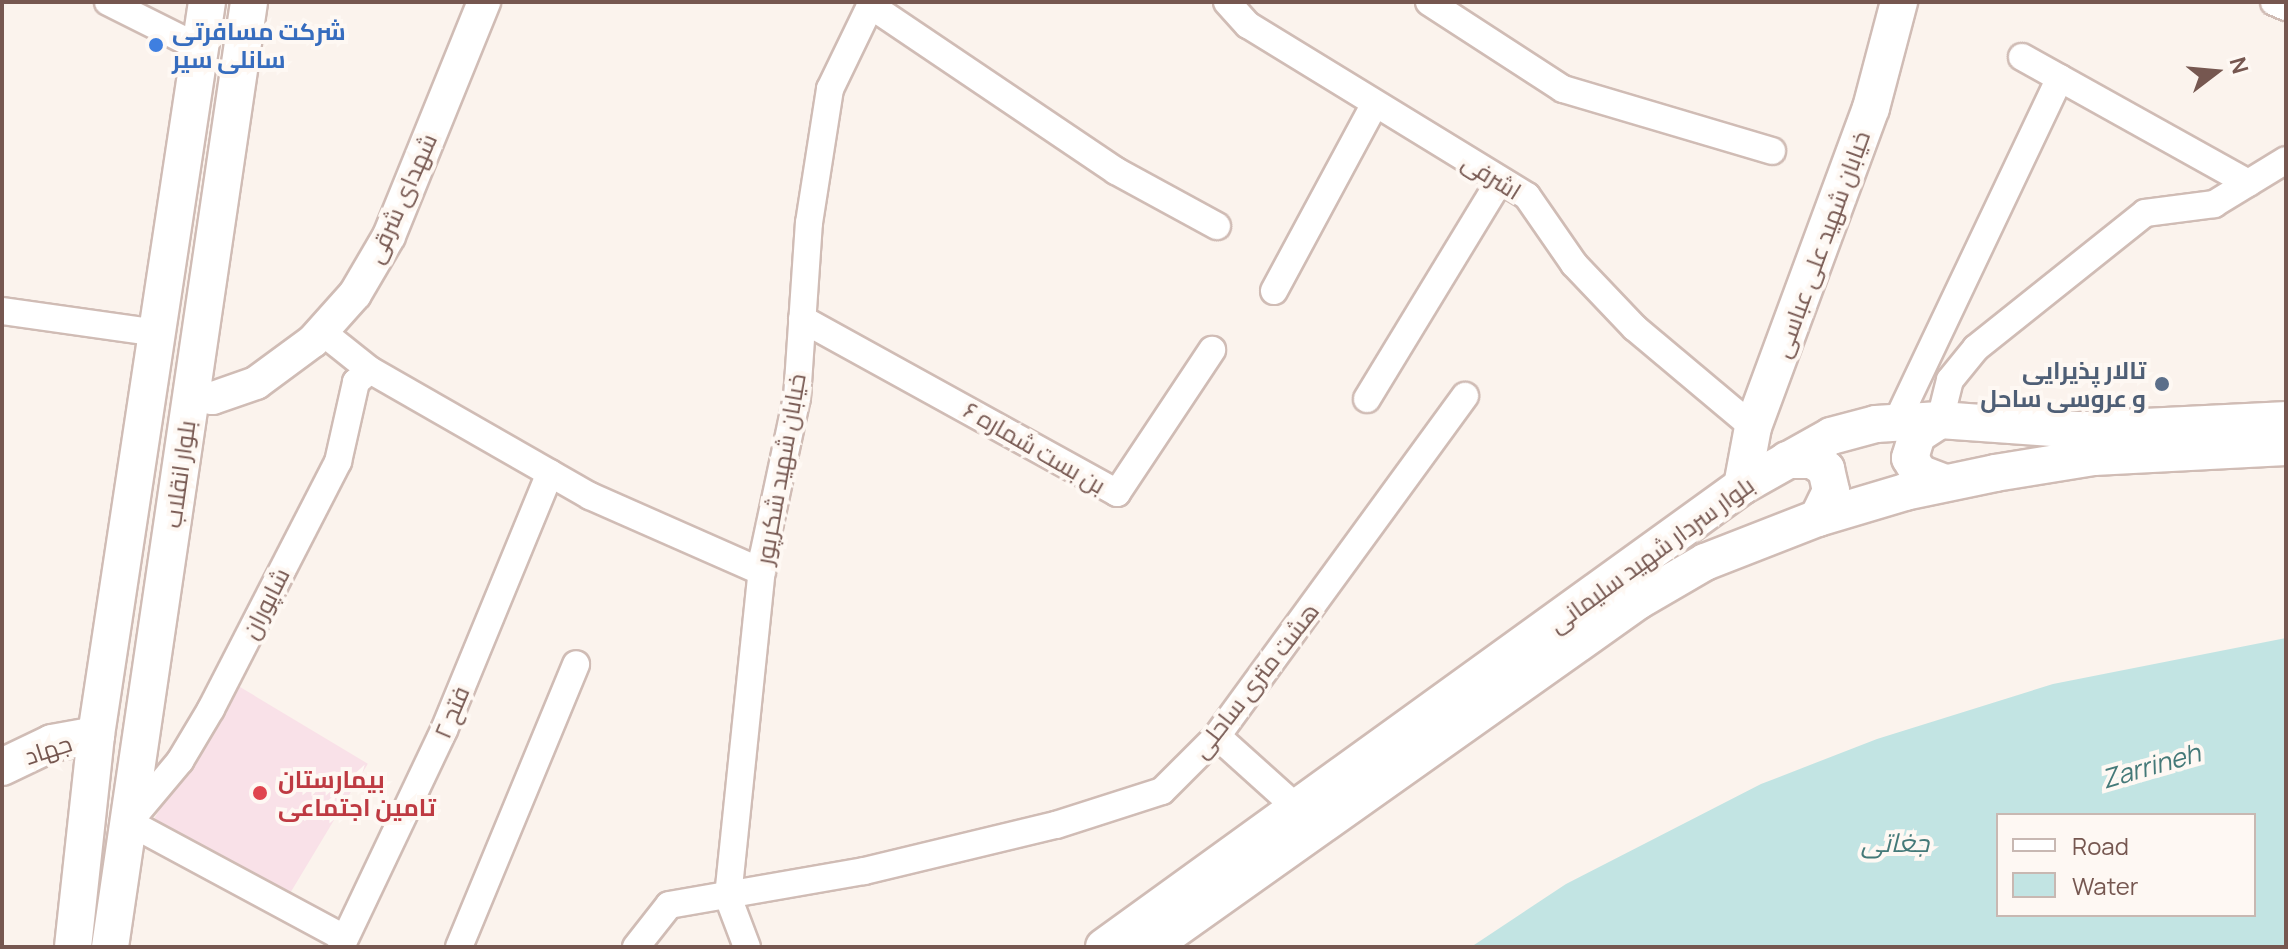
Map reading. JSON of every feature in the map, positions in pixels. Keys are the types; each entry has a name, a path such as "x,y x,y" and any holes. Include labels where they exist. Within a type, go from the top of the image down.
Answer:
{"main road":[{"name":"بلوار انقلاب","path":"73,947 96,735 207,2"},
{"name":"بلوار انقلاب","path":"110,947 249,2"},
{"name":"خیابان شهید علی عباسی","path":"1742,486 1753,427 1871,108 1899,2"},
{"path":"149,391 191,395"},
{"path":"1940,420 1917,435 1910,458 1919,473 1945,483"},
{"name":"بلوار سردار شهید سلیمانی","path":"1104,947 1742,486 1831,436 1896,423 1940,420 2081,430 2286,420"},
{"name":"بلوار سردار شهید سلیمانی","path":"1150,947 1638,601 1705,562 1818,518 1945,483 2094,457 2286,447"},
{"path":"1787,460 1812,460 1826,469 1831,491 1818,518"},
{"name":"جهاد","path":"2,767 52,743 96,735"}],"street":[{"path":"108,2 200,48"},
{"name":"شهدای شرقی","path":"191,395 213,398 256,383 321,331 355,294 389,236 484,2"},
{"path":"1429,2 1563,89 1772,151"},
{"path":"2274,2 2286,7"},
{"path":"871,4 1116,171 1217,226"},
{"name":"خیابان شهید شکرپور","path":"728,897 762,572 797,398 809,223 830,89 871,4"},
{"name":"اشرفی","path":"1233,4 1248,25 1527,196 1574,264 1635,328 1753,427"},
{"path":"2022,57 2248,183"},
{"path":"1896,423 2060,78"},
{"path":"1274,291 1374,105"},
{"path":"1940,420 1950,380 1976,348 2145,213 2214,204 2286,160"},
{"path":"1367,399 1500,180"},
{"path":"2,311 158,333"},
{"name":"بن بست شماره ۶","path":"802,319 1117,493 1212,350"},
{"path":"321,331 370,370 550,473 762,572"},
{"name":"شاپوران","path":"129,822 180,761 211,709 338,462 356,382 370,370"},
{"name":"هشت متری ساحلی","path":"636,947 669,905 728,897 1056,825 1162,791 1217,736 1465,396"},
{"name":"فتح ۲","path":"342,943 444,730 550,473"},
{"path":"459,947 576,664"},
{"path":"1217,736 1297,808"},
{"path":"129,822 342,943"},
{"path":"728,897 747,947"}],"shaded area":[{"name":"بیمارستان تامین اجتماعی","path":"235,684 368,764 284,904 151,824"}],"water":[{"name":"جغاتی","path":"2286,638 2286,947 1471,947 1566,884 1761,784 1877,739 2053,684"}],"place":[{"name":"شرکت مسافرتی سانلی سیر","path":"156,45"},
{"name":"تالار پذیرایی و عروسی ساحل","path":"2162,384"},
{"name":"بیمارستان تامین اجتماعی","path":"260,793"}],"water label":[{"name":"Zarrineh","path":"2151,766"}]}
